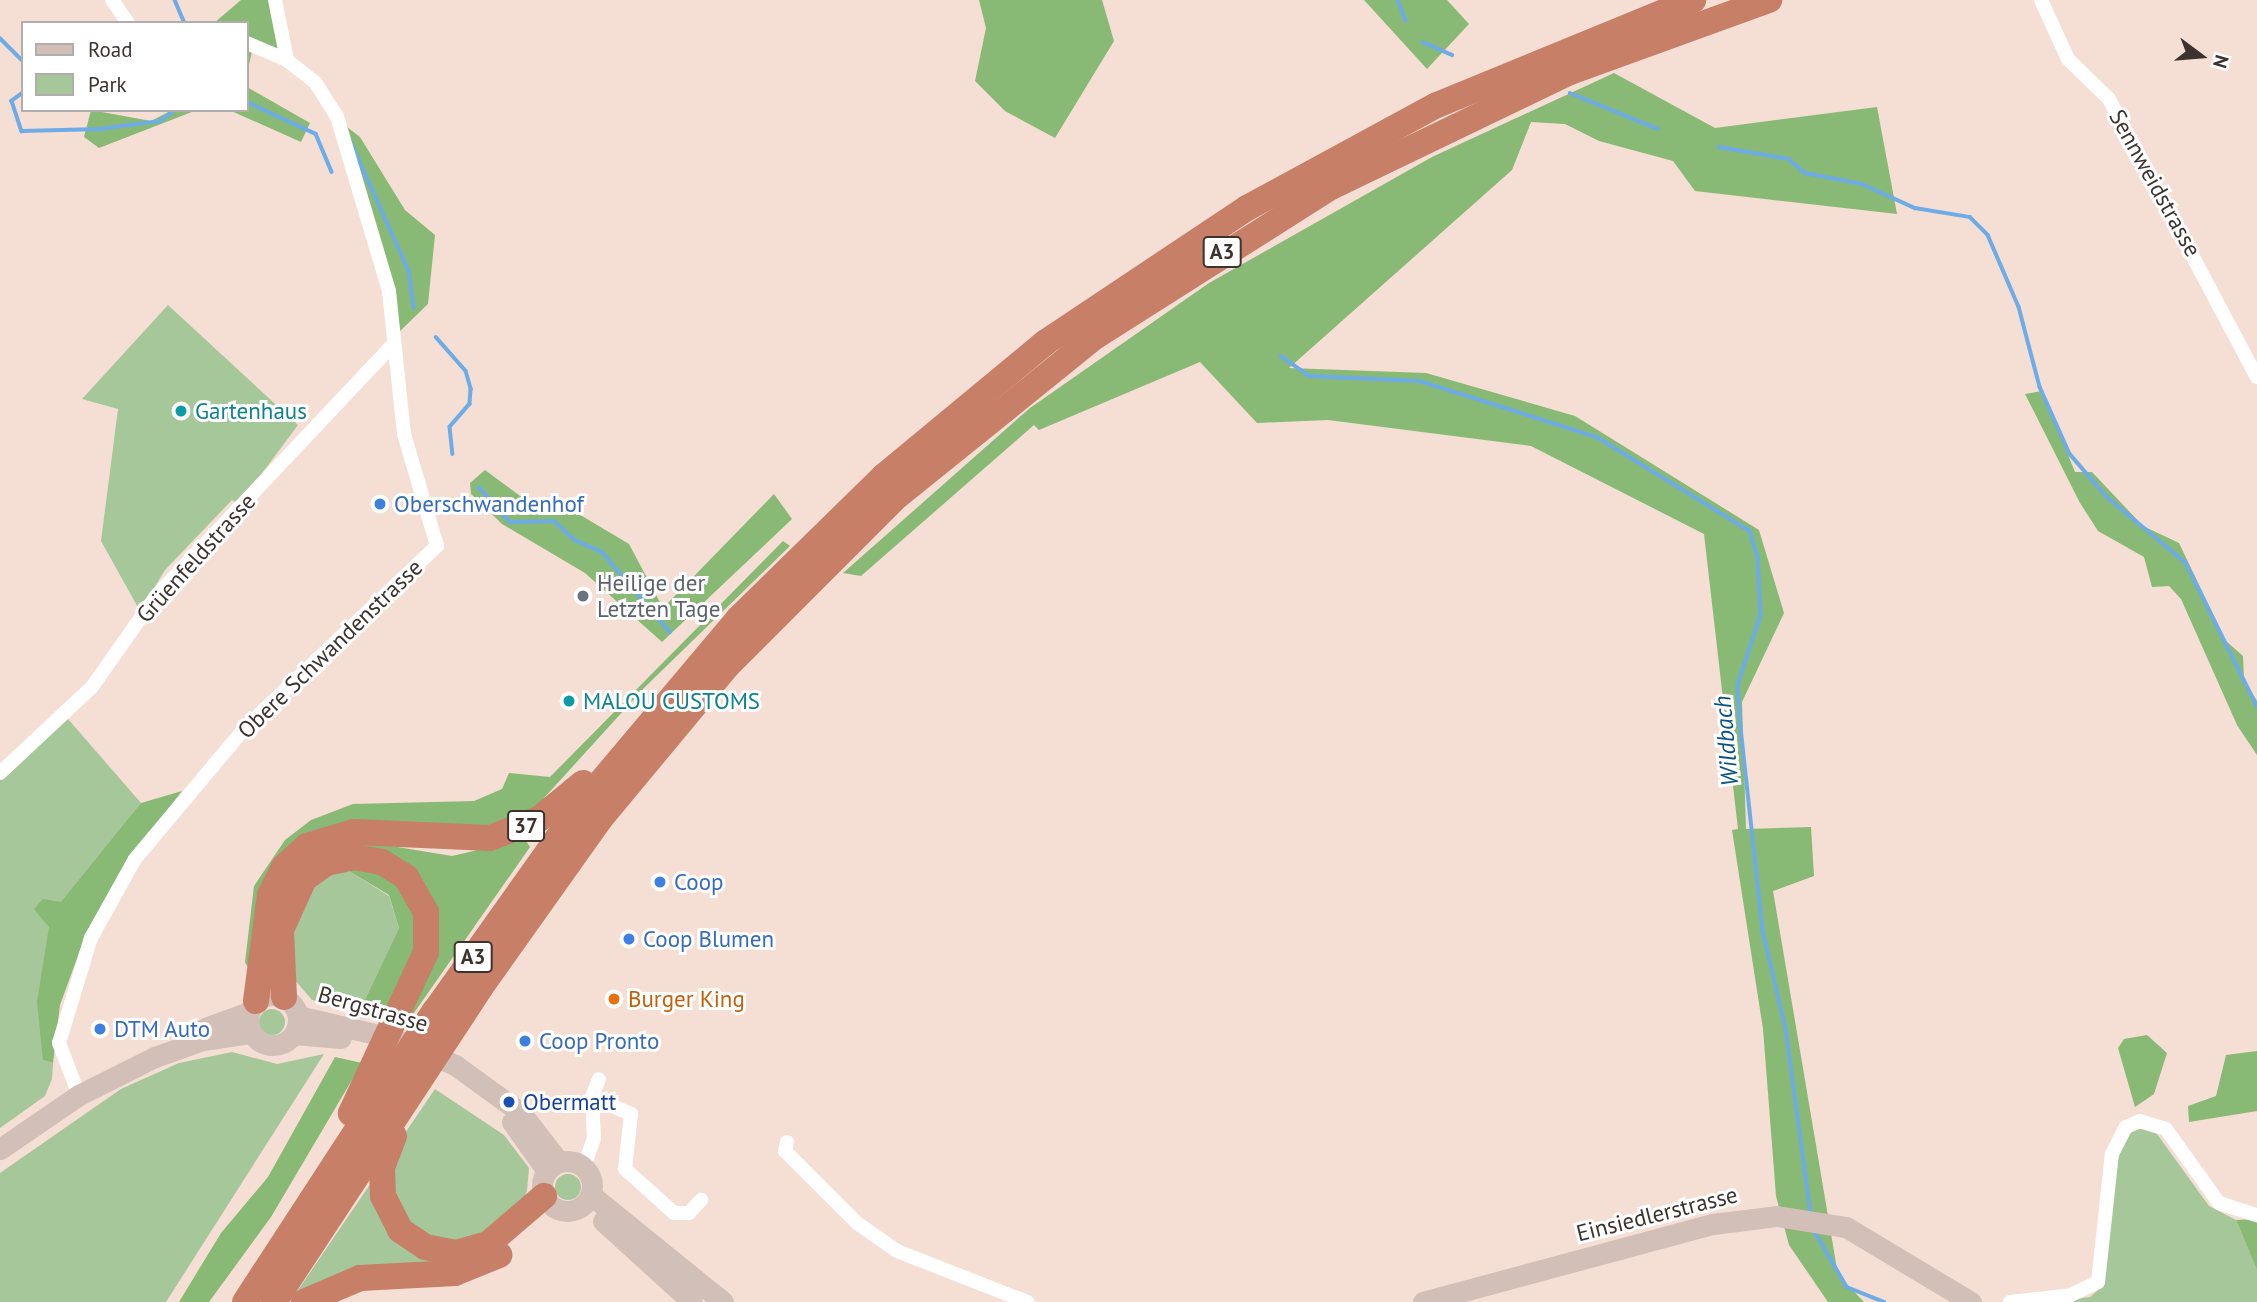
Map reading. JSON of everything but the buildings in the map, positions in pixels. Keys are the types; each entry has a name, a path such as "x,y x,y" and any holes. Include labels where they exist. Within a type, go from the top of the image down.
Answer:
{"highway":[{"name":"A3","path":"245,1302 548,849 673,692 797,558 904,458 1037,349 1151,268 1334,159 1437,105 1693,0"},
{"name":"A3","path":"274,1302 415,1085 560,873 699,699 832,557 989,418 1177,279 1342,181 1570,72 1769,0"},
{"name":"37","path":"252,1015 268,902 301,851 347,833 470,841 523,828 570,796 673,692"},
{"path":"290,1234 422,965 426,912 406,877 382,862 354,857 326,863 304,879 281,930 292,1016"},
{"path":"415,1085 381,1174 385,1205 406,1235 432,1250 472,1250 503,1235 563,1190"},
{"path":"304,1302 369,1276 473,1268 563,1190"}],"main road":[{"name":"Bergstrasse","path":"252,1015 276,1045 292,1016"},
{"name":"Bergstrasse","path":"0,1149 79,1095 252,1015 292,1016 425,1050 528,1120 563,1190 692,1302"},
{"path":"563,1190 584,1167"},
{"path":"563,1190 584,1167"},
{"name":"Bergstrasse","path":"563,1190 723,1302"},
{"name":"Einsiedlerstrasse","path":"1423,1302 1713,1224 1810,1219 1873,1240 1971,1302"}],"street":[{"path":"112,0 127,21"},
{"path":"275,0 287,60"},
{"name":"Sennweidstrasse","path":"2041,0 2068,59 2109,99 2257,377"},
{"name":"Obere Schwandenstrasse","path":"79,1095 59,1044 90,938 135,859 244,729 437,546 404,434 389,291 337,117 316,83 287,60 248,43"},
{"name":"Grüenfeldstrasse","path":"0,772 83,697 156,596 394,343"},
{"path":"584,1167 594,1138 592,1097 599,1079"},
{"path":"592,1097 631,1114 625,1169 674,1213 689,1213 701,1200"},
{"path":"2010,1302 2071,1295 2098,1282 2112,1154 2126,1127 2140,1121 2166,1129 2219,1203 2257,1215"},
{"path":"787,1142 785,1151 857,1223 897,1251 1027,1302"}],"green space":[{"path":"241,0 272,0 283,54 253,47 248,70 248,21 216,21"},
{"path":"979,0 1102,0 1114,41 1055,138 1005,111 975,81 986,28"},
{"path":"1364,0 1447,0 1469,24 1427,69"},
{"path":"1614,73 1715,128 1877,107 1897,214 1695,191 1673,161 1599,141 1565,124 1531,122 1512,170 1289,368 1426,373 1575,416 1759,530 1784,613 1742,702 1746,829 1811,827 1814,876 1773,891 1838,1275 1864,1302 1828,1302 1789,1245 1776,1196 1763,1029 1732,830 1738,829 1704,534 1531,446 1328,420 1257,423 1200,362 1039,430 1034,425 861,576 843,573 1030,408 1209,283 1432,157"},
{"path":"248,88 310,123 301,142 234,112 248,112"},
{"path":"90,112 151,121 168,112 192,112 99,148 84,137"},
{"path":"343,124 360,137 405,210 435,235 428,304 400,331"},
{"path":"168,305 298,425 239,504 232,500 165,570 140,611 101,541 118,409 82,399"},
{"path":"2042,391 2075,472 2092,472 2143,526 2179,543 2226,641 2243,656 2244,679 2257,701 2257,755 2237,725 2181,599 2169,586 2152,587 2144,557 2098,531 2080,503 2025,394"},
{"path":"485,470 520,496 582,516 629,544 663,608 774,494 792,519 662,642 585,573 502,524 471,494 470,483"},
{"path":"783,541 790,546 645,687 534,809 499,828 339,826 251,973 245,962 254,886 285,840 311,820 353,804 474,801 502,789 509,773 550,777"},
{"path":"68,719 141,803 49,926 43,1060 53,1063 52,1079 45,1096 0,1128 0,775"},
{"path":"182,791 127,863 83,942 60,1005 53,1063 43,1060 37,1002 49,927 34,909 43,899 61,902 141,803"},
{"path":"525,839 530,847 407,1023 360,1010 399,928 389,895 347,870 361,841 452,856"},
{"path":"347,870 389,896 399,928 360,1010 312,1000 293,978 294,913 322,878"},
{"path":"272,1009 281,1013 285,1022 281,1031 272,1035 263,1031 259,1022 263,1013"},
{"path":"2147,1035 2167,1053 2154,1094 2135,1107 2118,1048 2124,1039"},
{"path":"2257,1051 2257,1111 2189,1122 2188,1106 2216,1096 2226,1055"},
{"path":"232,1052 277,1064 324,1054 166,1302 0,1302 0,1173 121,1089 179,1063"},
{"path":"335,1057 362,1063 271,1217 209,1302 179,1302 221,1233 268,1177"},
{"path":"435,1089 504,1135 529,1168 527,1191 504,1245 296,1293"},
{"path":"2135,1127 2157,1134 2209,1206 2236,1220 2257,1270 2257,1302 2053,1302 2090,1297 2104,1285 2114,1153"},
{"path":"568,1174 577,1178 581,1187 577,1196 568,1200 559,1196 555,1187 559,1178"},
{"path":"2257,1219 2257,1270 2236,1220"}],"waterway":[{"path":"175,0 184,21"},
{"path":"1398,0 1406,21"},
{"path":"0,38 21,59"},
{"path":"1423,42 1452,55"},
{"path":"1570,93 1658,129"},
{"path":"21,94 12,101 22,131 100,129 160,121 172,112"},
{"path":"248,102 316,134 332,172"},
{"path":"351,142 409,271 414,308"},
{"path":"1719,147 1789,159 1805,173 1862,184 1915,208 1970,217 1988,235 2019,307 2040,387 2070,454 2106,496 2186,563 2257,706"},
{"path":"436,337 466,371 471,389 470,404 450,427 453,454"},
{"name":"Wildbach","path":"1281,356 1310,376 1420,381 1597,437 1750,531 1758,558 1761,615 1738,685 1741,728 1763,931 1786,1029 1811,1215"},
{"path":"479,487 510,522 554,521 575,540 602,552 670,632"},
{"name":"Wildbach","path":"1814,1230 1847,1287 1884,1302"}],"place":[{"name":"Gartenhaus","path":"181,411"},
{"name":"Oberschwandenhof","path":"380,504"},
{"name":"Heilige der Letzten Tage","path":"583,596"},
{"name":"MALOU CUSTOMS","path":"569,701"},
{"name":"Coop","path":"660,882"},
{"name":"Coop Blumen","path":"629,939"},
{"name":"Burger King","path":"614,999"},
{"name":"DTM Auto","path":"100,1029"},
{"name":"Coop Pronto","path":"525,1041"},
{"name":"Obermatt","path":"509,1102"}]}
